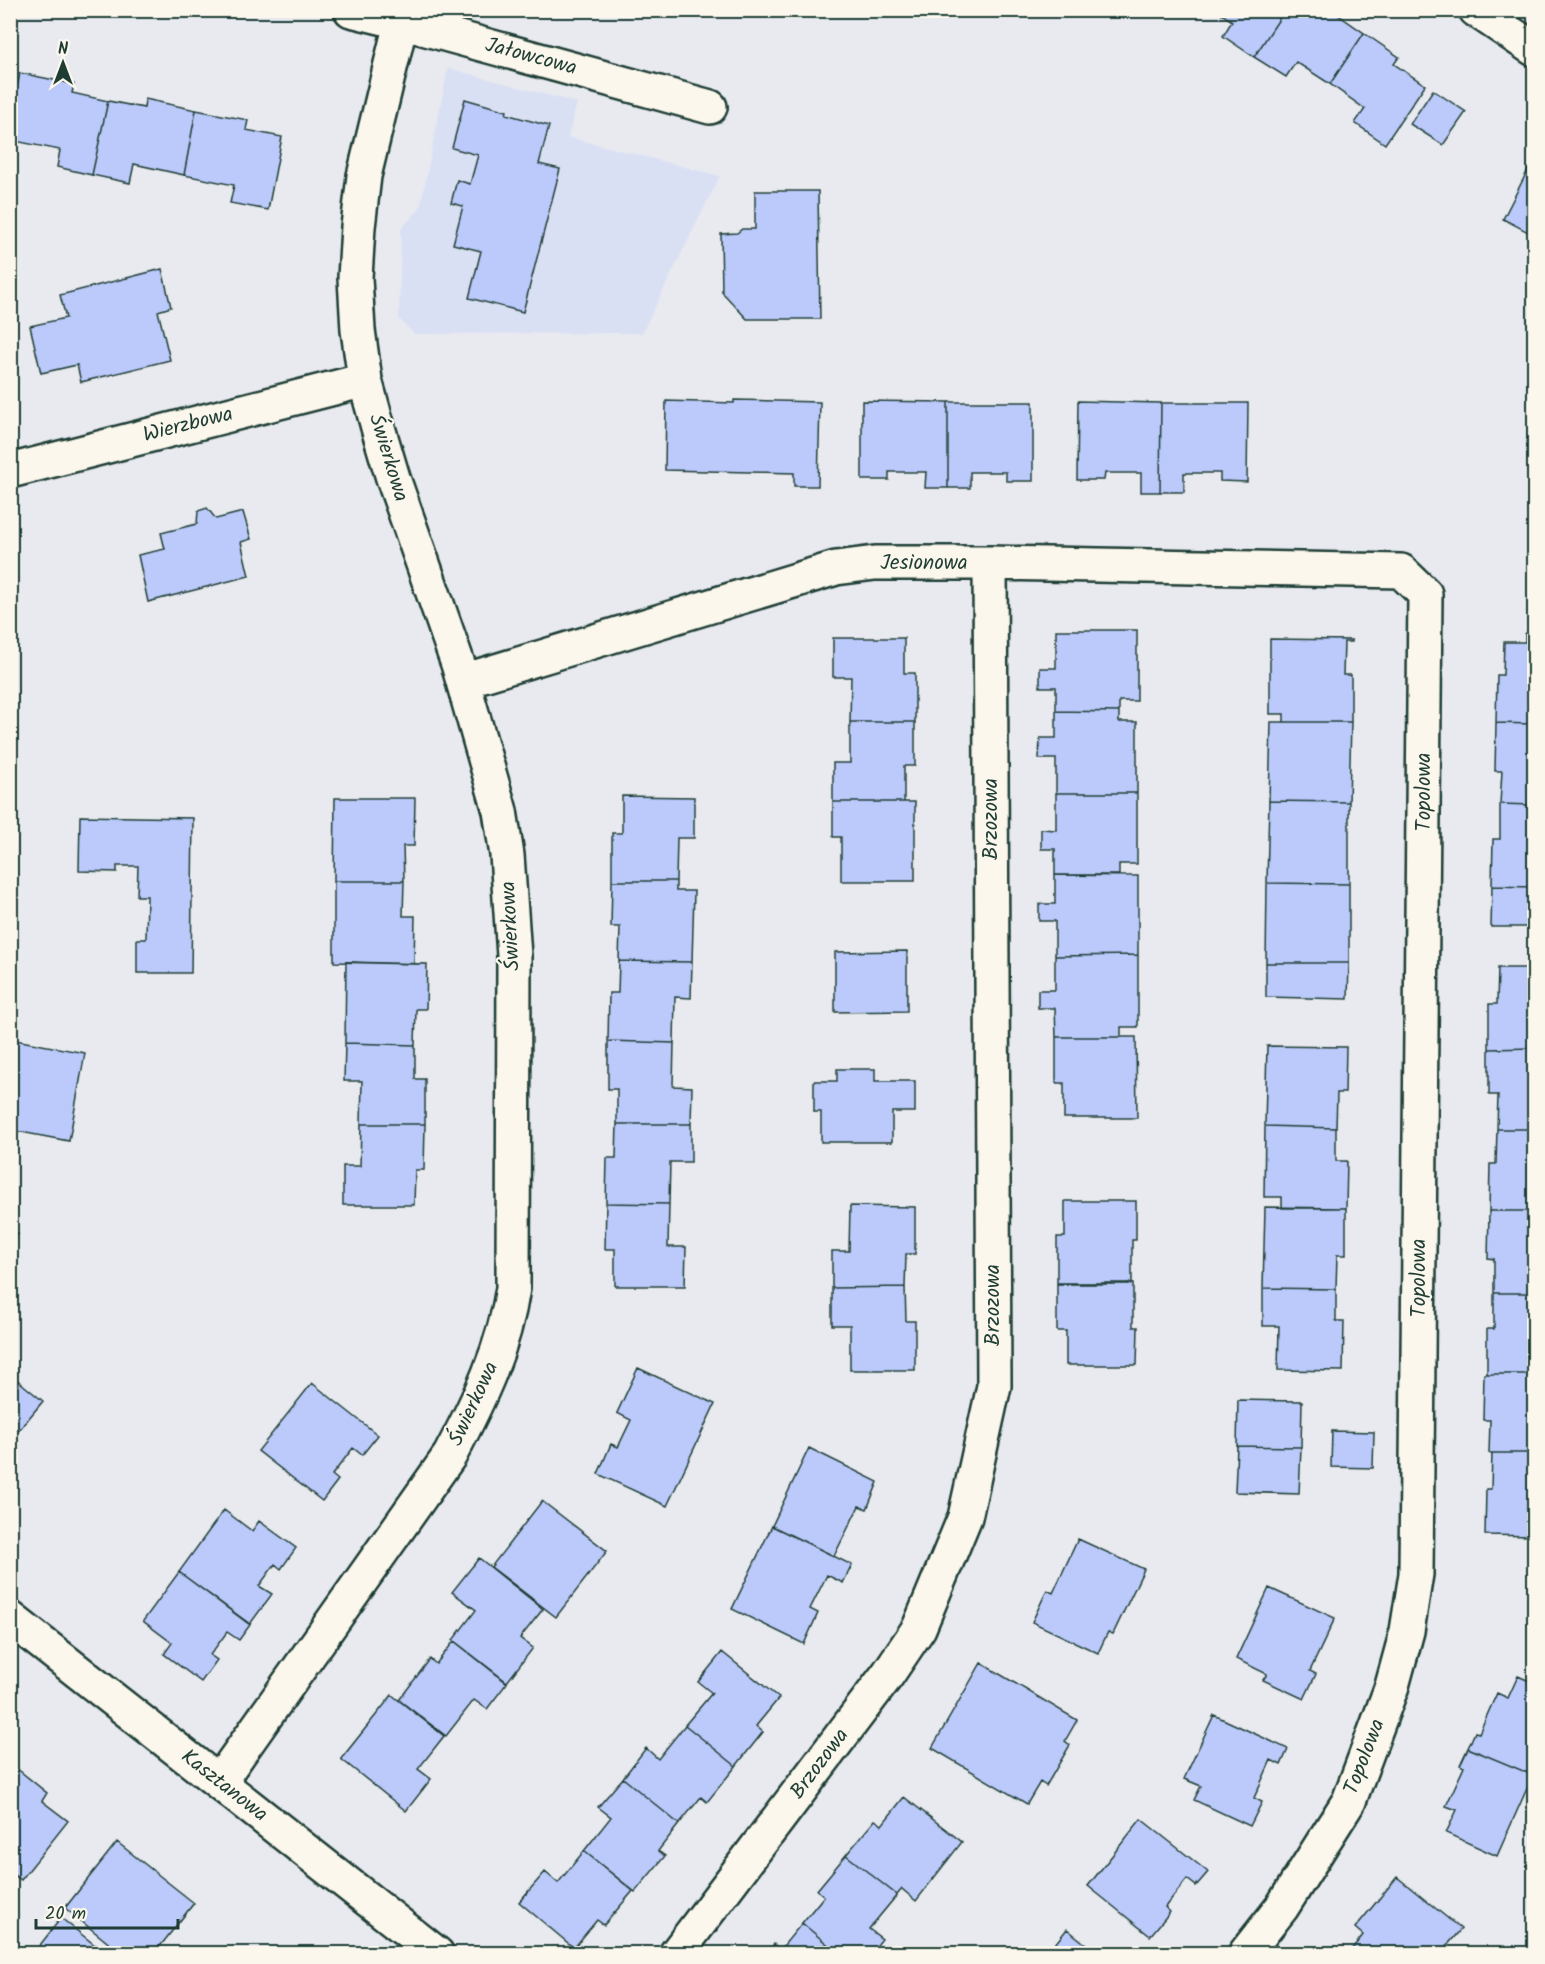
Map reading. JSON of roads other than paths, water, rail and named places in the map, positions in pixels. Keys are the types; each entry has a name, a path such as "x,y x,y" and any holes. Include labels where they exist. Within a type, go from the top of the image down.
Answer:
{"street":[{"name":"Jałowcowa","path":"351,10 403,16 710,107"},
{"path":"1476,10 1534,49"},
{"name":"Świerkowa","path":"219,1782 450,1455 475,1407 508,1320 513,1288 514,956 500,811 463,681 393,478 365,380 358,330 355,278 364,176 403,16"},
{"name":"Wierzbowa","path":"10,471 365,380"},
{"name":"Jesionowa","path":"463,681 836,568 875,563 1401,571"},
{"name":"Brzozowa","path":"676,1953 888,1674 919,1628 965,1517 979,1458 993,1386 990,563"},
{"name":"Topolowa","path":"1245,1953 1282,1907 1349,1801 1392,1686 1407,1631 1416,1575 1425,594 1401,571"},
{"name":"Kasztanowa","path":"10,1618 437,1953"}]}
